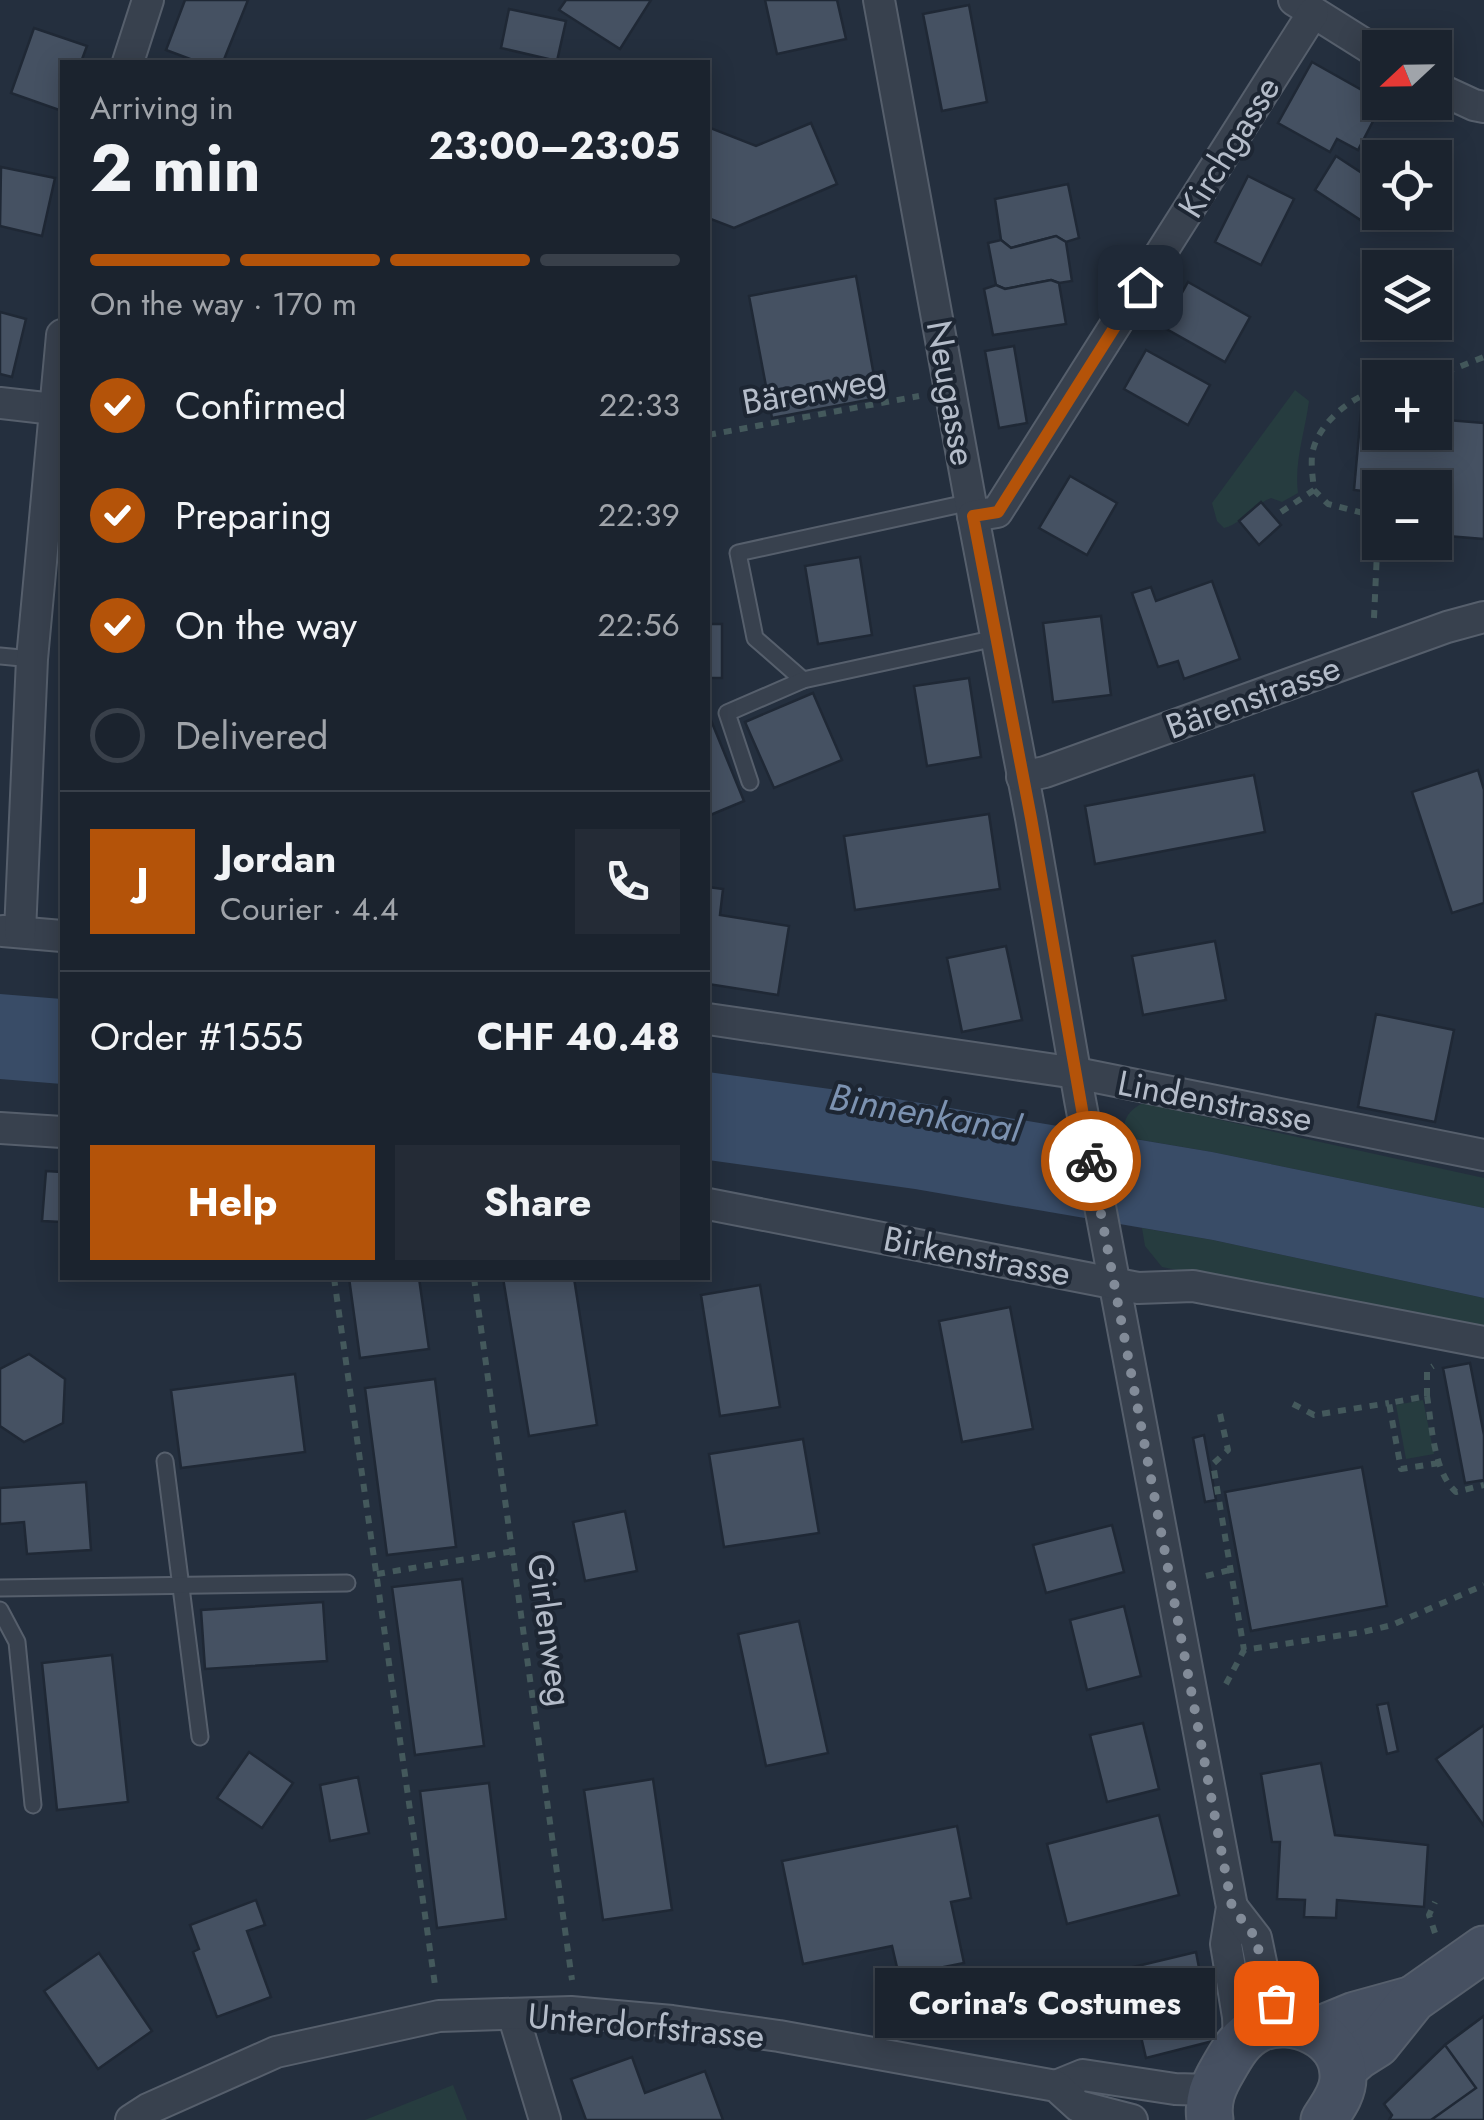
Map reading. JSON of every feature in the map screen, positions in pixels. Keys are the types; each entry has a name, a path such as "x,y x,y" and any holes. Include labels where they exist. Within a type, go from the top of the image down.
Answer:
{"main road":[{"path":"1342,2069 1377,2044 1413,1999 1484,1949"},
{"path":"1210,2105 1239,2043 1256,2030 1273,2024 1302,2027 1413,1999"},
{"path":"1302,2027 1334,2048 1342,2069 1344,2082 1324,2120"}],"street":[{"path":"129,60 148,0"},
{"name":"Neugasse","path":"879,0 1232,1907 1226,1944 1239,2043"},
{"path":"1303,6 1362,43"},
{"name":"Kirchgasse","path":"972,509 998,512 1303,6"},
{"path":"1452,94 1484,108"},
{"path":"60,354 10,931 60,936"},
{"path":"0,402 54,409"},
{"name":"Bärenstrasse","path":"1022,776 1045,772 1484,616"},
{"name":"Lindenstrasse","path":"710,1020 1484,1155"},
{"path":"0,1128 60,1132"},
{"name":"Birkenstrasse","path":"710,1204 1138,1288 1193,1286 1484,1342"},
{"name":"Neugasse","path":"1232,1907 1256,1938 1270,1989 1302,2027"},
{"name":"Unterdorfstrasse","path":"131,2120 276,2052 439,2016 571,2012 672,2020 779,2036 1056,2086 1078,2106 1132,2120"},
{"path":"513,2014 544,2120"},
{"name":"Unterdorfstrasse","path":"1056,2086 1083,2075 1175,2089 1210,2105"}],"lane":[{"path":"803,680 755,638 738,553 972,509"},
{"path":"750,782 727,713 803,680 996,638"},
{"path":"0,656 32,659"},
{"path":"165,1461 200,1737"},
{"path":"0,1588 348,1583"},
{"path":"0,1610 17,1642 33,1805"}],"path":[{"path":"1452,370 1484,357"},
{"name":"Bärenweg","path":"710,435 930,394"},
{"path":"1362,397 1330,416 1312,453 1314,490 1328,504 1367,514 1378,530 1374,624"},
{"path":"1281,512 1314,490"},
{"path":"334,1280 436,1996"},
{"name":"Girlenweg","path":"474,1280 573,1990"},
{"path":"1438,1363 1427,1370 1427,1396 1439,1463 1456,1492 1484,1485"},
{"path":"1293,1404 1314,1415 1427,1396"},
{"path":"1389,1403 1401,1469 1439,1463"},
{"path":"1215,1690 1226,1684 1244,1650 1213,1464 1228,1450 1220,1414"},
{"path":"348,1583 377,1574 514,1551"},
{"path":"1209,1575 1230,1570"},
{"path":"1244,1650 1392,1626 1484,1586"},
{"path":"1435,1902 1429,1915 1438,1938"}],"green space":[{"path":"1295,390 1309,401 1299,458 1298,493 1282,502 1271,498 1224,528 1217,521 1212,503"},
{"path":"1143,1103 1484,1178 1484,1208 1124,1137 1127,1117"},
{"path":"1142,1228 1484,1298 1484,1332 1162,1267 1145,1246"},
{"path":"1423,1400 1434,1454 1406,1459 1396,1405"},
{"path":"453,2085 467,2120 365,2120"}],"water":[{"path":"0,994 60,999 60,1084 0,1079"},
{"name":"Binnenkanal","path":"710,1072 873,1095 1212,1152 1484,1208 1484,1298 1213,1240 915,1189 710,1160"}],"building":[{"path":"185,0 248,0 224,60 193,60 166,50"},
{"path":"566,0 651,0 620,49 559,10"},
{"path":"765,0 837,0 846,39 777,54"},
{"path":"969,5 987,102 942,111 923,14"},
{"path":"509,9 566,21 557,60 501,48"},
{"path":"34,28 87,46 82,60 60,60 60,110 11,93"},
{"path":"1312,62 1362,90 1362,120 1374,120 1358,150 1337,139 1330,152 1278,123"},
{"path":"811,123 837,184 734,228 710,219 710,128 756,146"},
{"path":"1336,156 1362,173 1362,221 1315,190"},
{"path":"1,167 55,178 42,236 0,226"},
{"path":"1248,176 1294,199 1261,265 1215,242"},
{"path":"1068,184 1079,238 1066,242 1056,236 1011,248 1001,240 995,199"},
{"path":"1056,236 1066,242 1072,281 1051,280 1005,289 996,285 988,243 1001,240 1011,248"},
{"path":"856,276 878,398 772,418 749,296"},
{"path":"1051,280 1059,283 1066,324 993,335 984,289"},
{"path":"1188,282 1250,317 1225,362 1163,327"},
{"path":"0,312 26,319 12,377 0,374"},
{"path":"1014,346 1027,423 999,428 985,351"},
{"path":"1146,350 1210,385 1188,425 1124,389"},
{"path":"1361,412 1362,450 1452,450 1452,420 1484,423 1484,539 1452,536 1452,470 1362,470 1362,491 1354,490"},
{"path":"1070,476 1117,503 1087,555 1039,528"},
{"path":"1261,502 1281,525 1259,545 1239,521"},
{"path":"860,557 872,635 818,644 805,566"},
{"path":"1212,581 1240,659 1184,679 1178,661 1158,667 1132,593 1151,587 1156,601"},
{"path":"1101,616 1111,695 1053,702 1043,623"},
{"path":"710,624 722,624 722,678 710,678"},
{"path":"969,678 981,757 927,766 914,686"},
{"path":"813,693 842,760 774,788 745,722"},
{"path":"710,718 744,801 710,815"},
{"path":"1478,770 1484,790 1484,903 1452,913 1412,792"},
{"path":"1254,775 1265,832 1095,864 1085,806"},
{"path":"989,814 1000,889 855,910 844,836"},
{"path":"710,887 723,889 720,915 789,926 778,995 710,984"},
{"path":"1215,941 1226,1000 1143,1015 1132,956"},
{"path":"1006,946 1022,1020 962,1032 947,958"},
{"path":"1376,1014 1454,1030 1435,1122 1358,1107"},
{"path":"46,1171 60,1172 60,1222 42,1221"},
{"path":"349,1280 419,1280 429,1349 360,1358"},
{"path":"503,1280 574,1280 597,1425 529,1436"},
{"path":"760,1285 780,1407 720,1416 701,1295"},
{"path":"1010,1307 1033,1429 962,1442 939,1321"},
{"path":"29,1354 65,1379 63,1423 24,1442 0,1426 0,1369"},
{"path":"1470,1363 1484,1435 1484,1480 1465,1483 1443,1368"},
{"path":"295,1374 305,1452 181,1468 171,1390"},
{"path":"435,1379 456,1547 387,1555 365,1388"},
{"path":"1204,1435 1216,1500 1205,1502 1193,1438"},
{"path":"803,1439 819,1533 724,1547 709,1454"},
{"path":"1362,1467 1387,1606 1251,1631 1225,1492"},
{"path":"86,1482 91,1550 27,1554 24,1522 0,1524 0,1488"},
{"path":"625,1511 637,1571 585,1581 573,1522"},
{"path":"1112,1525 1124,1572 1046,1593 1033,1545"},
{"path":"462,1579 484,1746 415,1755 392,1587"},
{"path":"323,1602 327,1661 205,1669 201,1610"},
{"path":"1124,1606 1141,1676 1087,1690 1070,1620"},
{"path":"799,1621 828,1753 766,1766 738,1634"},
{"path":"112,1655 128,1802 57,1810 42,1663"},
{"path":"1388,1703 1398,1751 1387,1754 1377,1705"},
{"path":"1143,1723 1159,1789 1107,1802 1090,1735"},
{"path":"1484,1725 1484,1826 1436,1759"},
{"path":"249,1752 293,1783 262,1828 217,1798"},
{"path":"1321,1763 1335,1835 1428,1845 1424,1907 1337,1900 1336,1918 1304,1917 1305,1900 1277,1899 1280,1842 1272,1842 1261,1774"},
{"path":"358,1777 369,1833 330,1841 320,1785"},
{"path":"653,1779 672,1910 603,1920 584,1790"},
{"path":"489,1783 506,1919 437,1928 420,1791"},
{"path":"1159,1815 1179,1895 1067,1924 1047,1844"},
{"path":"957,1826 971,1898 951,1902 964,1963 899,1976 892,1946 803,1964 782,1861"},
{"path":"256,1900 265,1925 247,1931 271,1997 217,2017 193,1952 199,1949 190,1925"},
{"path":"1196,1952 1213,2041 1146,2058 1125,1969"},
{"path":"99,1953 152,2031 98,2069 44,1991"},
{"path":"1484,2016 1484,2120 1389,2120 1392,2115 1384,2104 1445,2045"},
{"path":"1484,2016 1484,2120 1431,2120 1476,2088 1445,2045"},
{"path":"632,2057 645,2093 705,2071 723,2120 586,2120 571,2079"}],"way so far":[{"path":"1091,1161 1232,1907 1256,1938 1276,2003"}],"place":[{"name":"Corina's Costumes","path":"1276,2003"}],"route":[{"path":"1091,1161 973,516 998,512 1140,287"}]}
